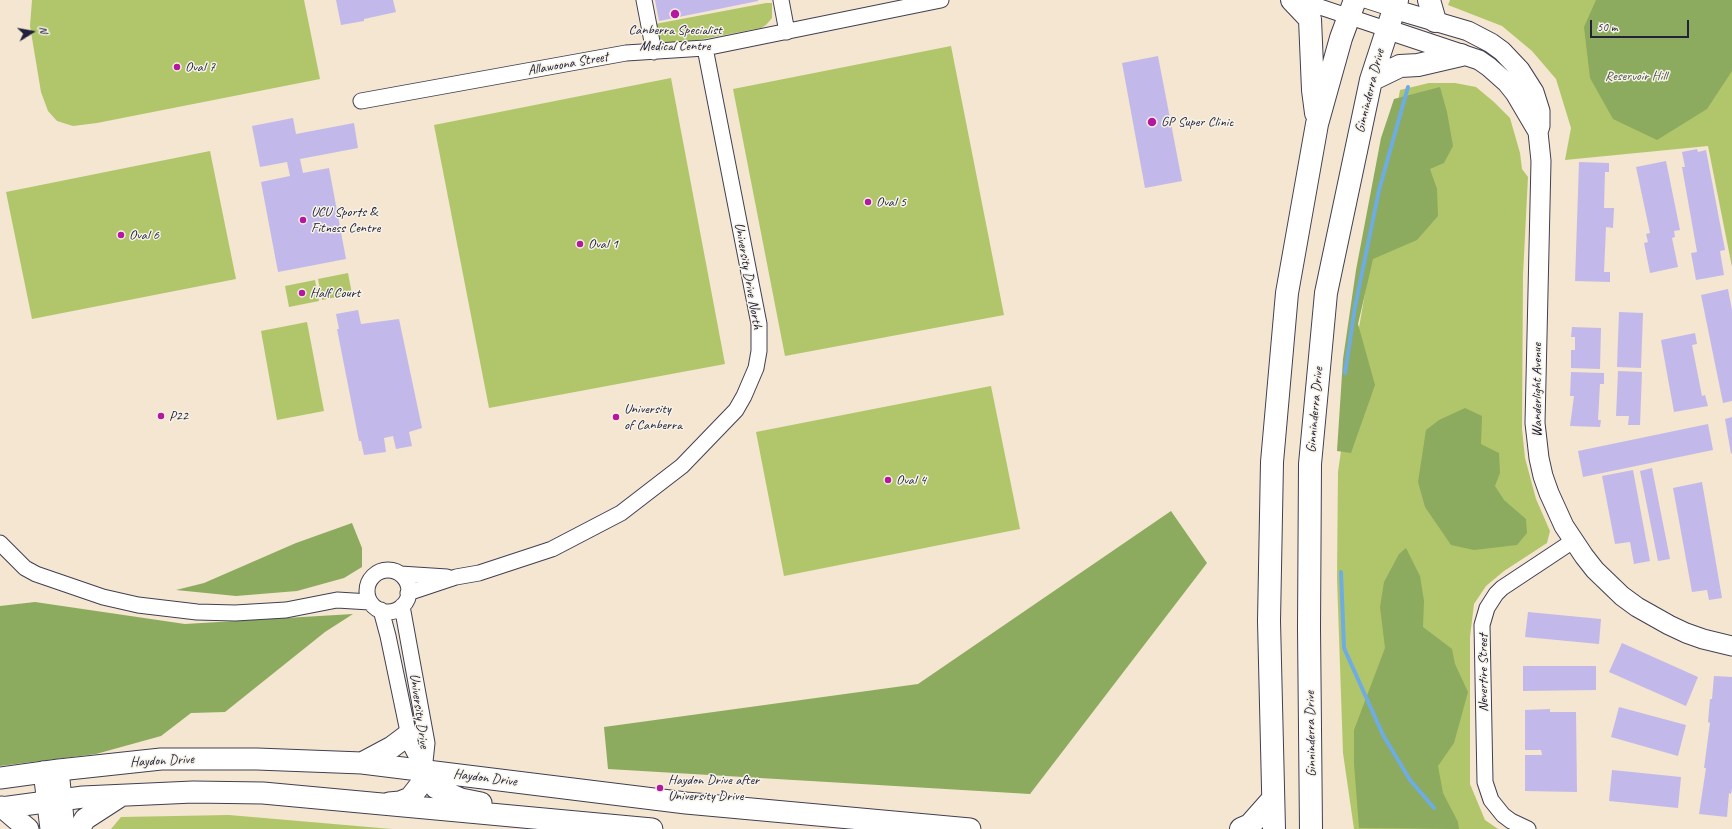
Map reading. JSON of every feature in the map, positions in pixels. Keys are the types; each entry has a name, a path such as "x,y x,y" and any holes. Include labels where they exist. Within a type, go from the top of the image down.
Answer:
{"main road":[{"path":"1292,0 1310,19 1313,90 1318,124"},
{"path":"1429,0 1435,21"},
{"path":"1274,829 1269,621 1272,462 1287,293 1318,124 1361,4"},
{"name":"Ginninderra Drive","path":"1311,829 1312,764 1309,628 1310,464 1326,293 1371,80 1395,4"},
{"path":"1371,80 1400,66 1462,55"},
{"path":"362,763 392,747 408,735"},
{"name":"Haydon Drive","path":"0,778 51,770 161,759 257,759 362,763 686,803 970,829"},
{"path":"1312,764 1326,829"},
{"path":"383,804 400,802 410,798 421,784 424,770"},
{"path":"424,770 436,788 461,799 490,805 518,807 546,819"},
{"path":"1,807 55,800 193,792 263,793 652,829"},
{"path":"79,829 85,819 122,796"},
{"path":"1241,829 1250,825 1273,799"},
{"path":"1,807 28,829"}],"street":[{"path":"644,0 654,52"},
{"path":"781,0 787,32"},
{"name":"Allawoona Street","path":"361,102 626,53 705,48 787,32 874,12 941,0"},
{"path":"1298,0 1361,4 1386,29"},
{"name":"Wanderlight Avenue","path":"1361,4 1395,4 1435,21 1468,31 1497,47 1512,60 1528,81 1539,104 1541,118 1538,132 1541,161 1535,423 1539,458 1547,487 1556,509 1573,541 1595,570 1622,596 1637,607 1686,633 1732,646"},
{"name":"Wanderlight Avenue","path":"1386,29 1479,60 1508,83 1538,132"},
{"name":"University Drive North","path":"400,574 456,577 479,573 552,549 621,512 682,466 736,410 744,396 757,362 759,351 759,324 705,48"},
{"name":"Nevertire Street","path":"1528,829 1510,821 1496,808 1487,791 1485,782 1482,625 1487,608 1502,588 1573,541"},
{"path":"0,543 25,568 36,574 103,597 138,605 197,612 286,610 337,600 368,585"},
{"path":"337,600 375,606 392,611 405,600 406,580 400,574 389,570 383,570 373,575 368,585 368,596 375,606"},
{"name":"University Drive North","path":"405,600 456,577"},
{"name":"University Drive","path":"405,600 427,743 424,770"},
{"name":"University Drive","path":"375,606 388,636 411,746 424,770"},
{"path":"51,770 55,800 65,829"},
{"path":"50,829 55,800"}],"green space":[{"name":"Oval 7","path":"32,0 304,0 320,79 97,123 73,126 57,121 48,111 41,92 30,26"},
{"name":"Reservoir Hill","path":"1450,0 1732,0 1732,267 1708,146 1565,160 1571,128 1556,79 1532,51 1502,26 1448,5"},
{"path":"1596,0 1732,0 1732,71 1707,109 1657,140 1613,119 1590,78 1584,27"},
{"path":"772,3 772,18 761,28 682,43 664,42 654,34 658,33 655,24"},
{"name":"Oval 5","path":"951,46 1004,315 785,356 733,89"},
{"name":"Oval 1","path":"671,78 725,364 489,408 434,125"},
{"path":"1429,83 1455,83 1476,87 1494,102 1510,118 1520,153 1522,169 1528,177 1523,275 1522,429 1525,458 1536,499 1550,531 1547,543 1504,571 1486,586 1474,604 1470,637 1470,784 1485,820 1498,829 1354,829 1343,753 1337,578 1338,472 1356,345 1400,90"},
{"path":"1440,87 1447,112 1453,146 1444,163 1430,169 1437,189 1438,216 1417,240 1373,259 1358,324 1375,385 1351,453 1337,451 1343,359 1356,270 1381,138 1394,99"},
{"name":"Oval 6","path":"210,151 236,279 32,319 6,192"},
{"name":"Half Court","path":"348,273 352,294 322,300 318,279"},
{"name":"Half Court","path":"315,280 319,301 289,307 285,286"},
{"path":"307,322 324,411 277,420 261,331"},
{"name":"Oval 4","path":"991,386 1020,529 784,576 756,432"},
{"path":"1465,408 1482,416 1481,444 1499,453 1500,473 1495,486 1504,500 1526,519 1527,533 1517,545 1474,550 1451,545 1425,507 1418,482 1426,430 1439,420"},
{"path":"1171,511 1207,563 1030,794 608,769 604,727 918,684"},
{"path":"352,523 362,548 362,567 344,578 297,591 236,596 176,590 204,583 296,543"},
{"path":"1406,548 1420,576 1424,601 1423,627 1452,649 1455,664 1468,692 1454,743 1438,766 1443,793 1458,822 1459,829 1359,828 1354,764 1354,730 1385,648 1380,607 1384,582 1399,554"},
{"path":"35,602 185,624 353,614 325,632 225,712 191,713 161,736 96,754 0,766 0,606"},
{"path":"229,815 392,829 111,829 121,817"}],"building":[{"path":"336,0 393,0 396,12 364,19 364,21 341,25"},
{"name":"Canberra Specialist Medical Centre","path":"655,0 758,0 758,1 659,21"},
{"name":"GP Super Clinic","path":"1158,56 1182,181 1145,188 1122,63"},
{"name":"UCU Sports & Fitness Centre","path":"293,118 296,134 354,123 358,148 300,159 303,173 329,168 346,259 278,272 261,182 290,176 287,162 260,167 252,126"},
{"path":"1697,149 1698,152 1706,150 1725,250 1720,251 1724,275 1696,280 1691,253 1697,252 1682,167 1685,167 1682,152"},
{"path":"1666,161 1680,230 1674,231 1675,237 1672,238 1678,267 1650,273 1644,243 1648,242 1646,234 1650,233 1636,167"},
{"path":"1579,162 1609,163 1609,172 1605,172 1604,208 1614,208 1613,228 1606,227 1604,272 1610,272 1610,282 1575,281"},
{"path":"1728,289 1732,310 1732,401 1723,403 1701,295"},
{"path":"358,310 361,324 399,319 422,428 409,432 412,446 396,449 393,436 384,438 386,452 364,455 361,441 359,441 337,329 339,329 336,314"},
{"path":"1619,312 1643,313 1641,368 1617,367"},
{"path":"1572,327 1601,328 1600,369 1571,368 1571,350 1575,350 1575,337 1571,337"},
{"path":"1695,333 1697,344 1692,345 1702,396 1705,395 1708,406 1674,412 1661,340"},
{"path":"1618,371 1642,372 1640,425 1628,425 1629,416 1616,416"},
{"path":"1571,372 1604,373 1604,384 1600,384 1598,420 1601,420 1600,427 1570,426 1574,396 1570,396"},
{"path":"1732,417 1732,453 1731,454 1725,419"},
{"path":"1708,424 1713,450 1583,477 1578,451"},
{"path":"1652,468 1670,559 1658,561 1640,471"},
{"path":"1633,470 1650,561 1634,564 1630,542 1615,544 1602,476"},
{"path":"1702,482 1722,598 1709,600 1707,590 1692,592 1673,488"},
{"path":"1528,612 1601,619 1599,644 1525,637"},
{"path":"1622,643 1698,677 1686,706 1609,672"},
{"path":"1523,666 1596,666 1596,690 1523,691"},
{"path":"1714,676 1732,677 1732,788 1731,794 1729,793 1727,817 1699,814 1706,768 1704,768 1710,723 1708,722 1710,699 1712,699"},
{"path":"1619,707 1686,725 1678,756 1611,737"},
{"path":"1550,709 1550,712 1576,712 1577,792 1525,791 1525,755 1542,755 1541,750 1525,750 1525,710"},
{"path":"1612,770 1681,777 1678,808 1609,801"}],"waterway":[{"path":"1345,373 1355,307 1379,190 1408,87"},
{"path":"1341,572 1344,648 1383,735 1410,780 1434,808"}],"place":[{"name":"Canberra Specialist Medical Centre","path":"675,14"},
{"name":"Oval 7","path":"177,67"},
{"name":"GP Super Clinic","path":"1152,122"},
{"name":"Oval 5","path":"868,202"},
{"name":"UCU Sports & Fitness Centre","path":"303,220"},
{"name":"Oval 6","path":"121,235"},
{"name":"Oval 1","path":"580,244"},
{"name":"Half Court","path":"302,293"},
{"name":"P22","path":"161,416"},
{"name":"University of Canberra","path":"616,417"},
{"name":"Oval 4","path":"888,480"},
{"name":"Haydon Drive after University Drive","path":"660,788"}]}
